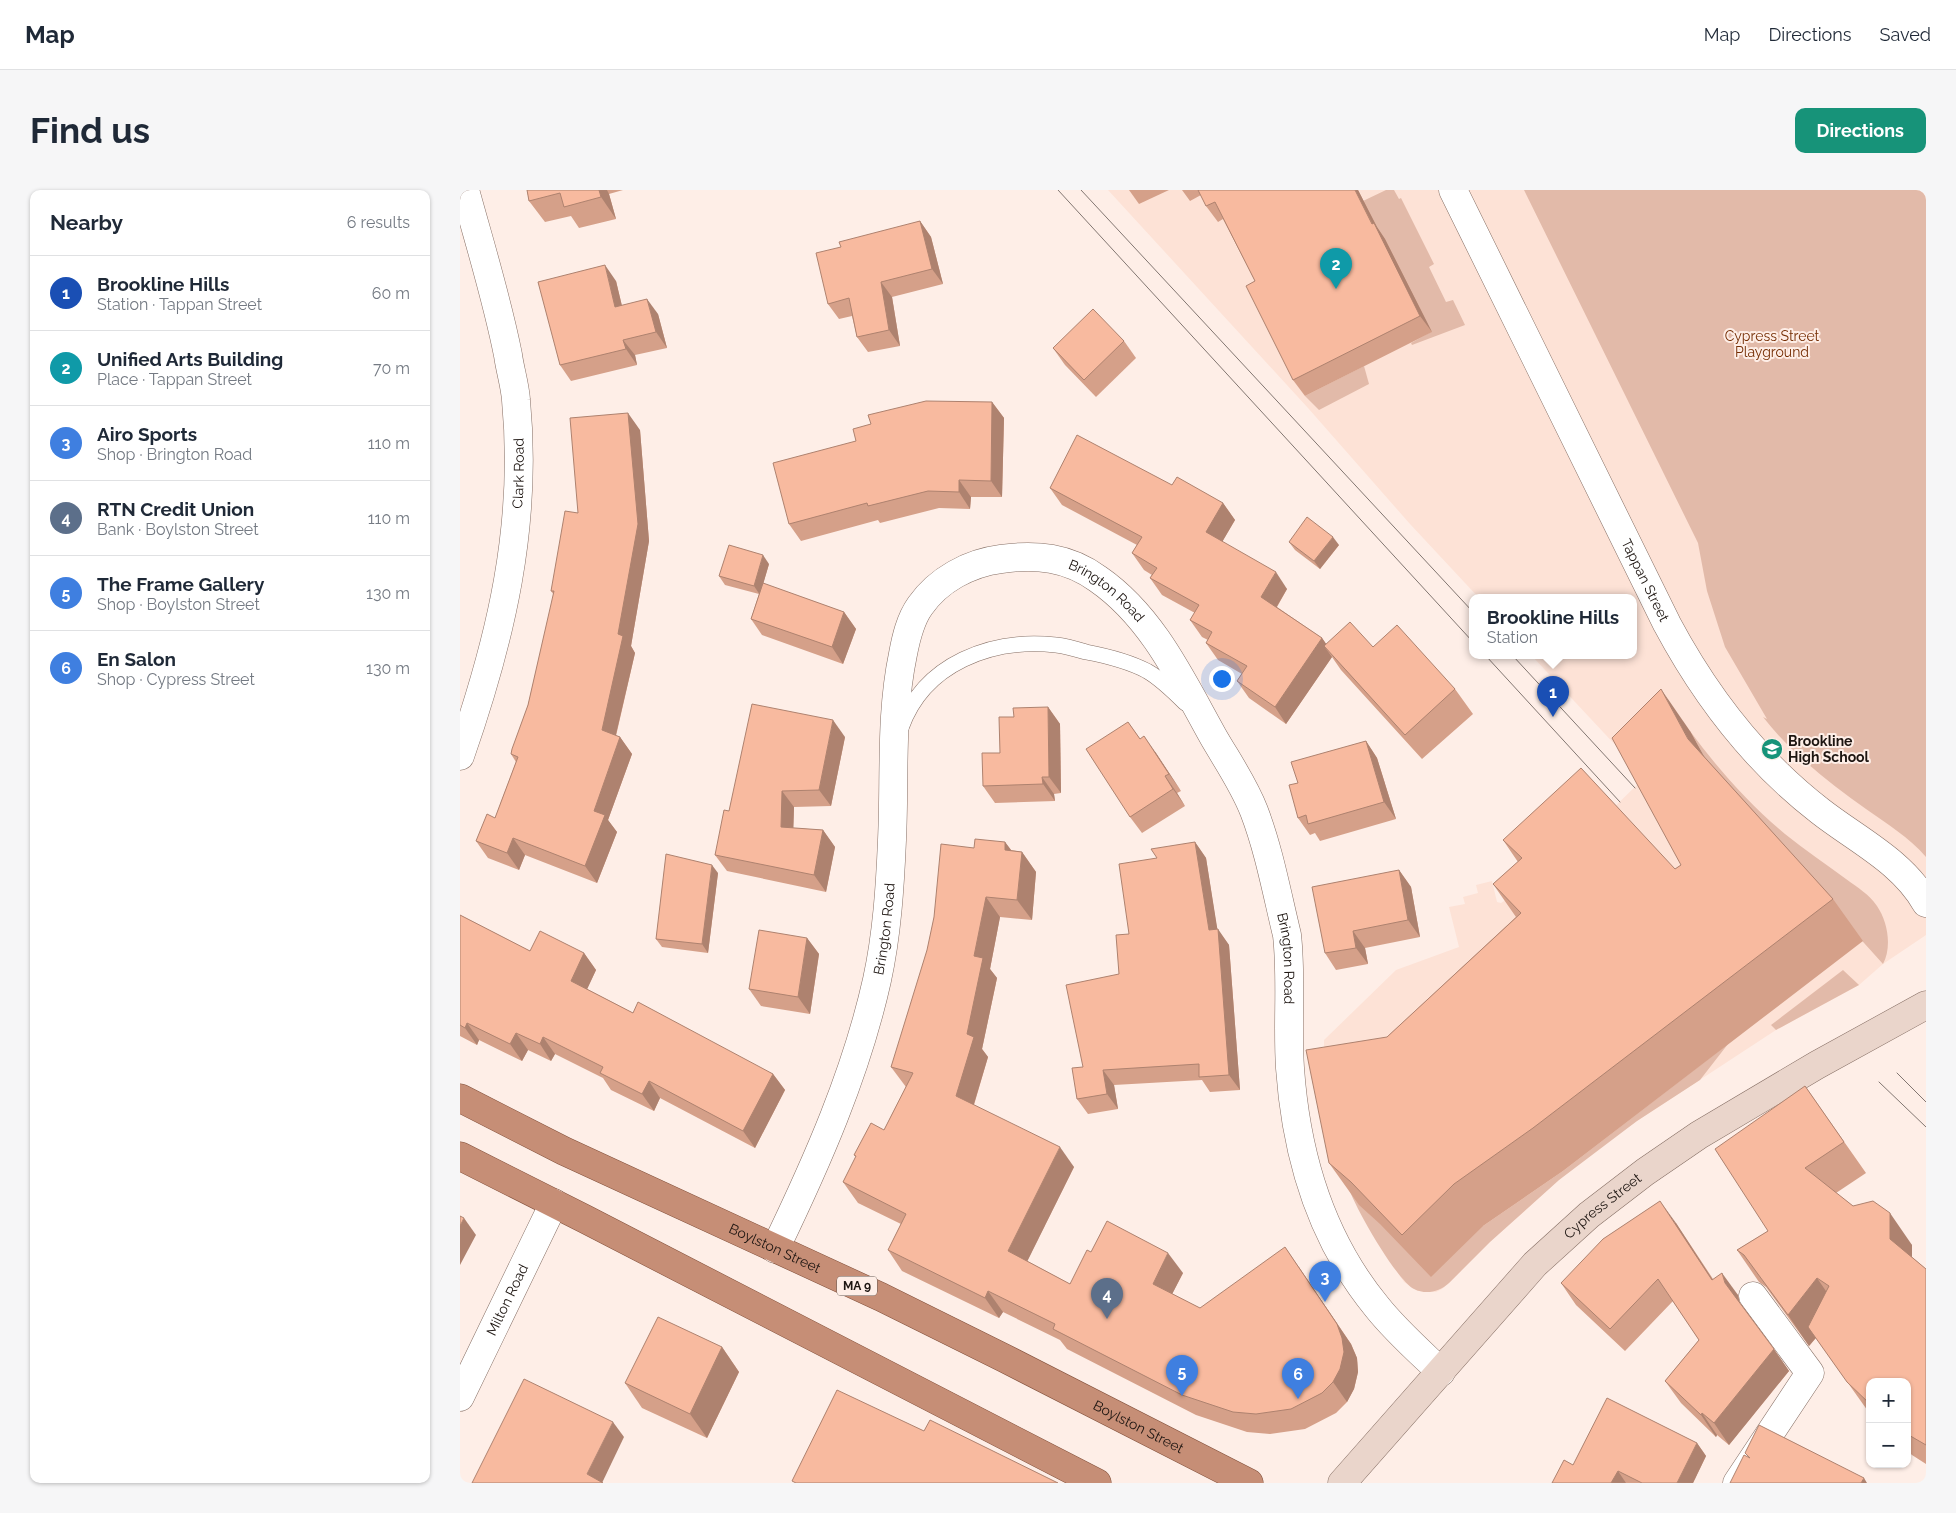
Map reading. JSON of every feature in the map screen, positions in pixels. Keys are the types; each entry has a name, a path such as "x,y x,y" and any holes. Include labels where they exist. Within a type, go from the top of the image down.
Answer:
{"highway":[{"name":"Boylston Street","path":"460,1098 573,1155 881,1297 1249,1483"},
{"path":"460,1156 1097,1483"}],"main road":[{"name":"Cypress Street","path":"1342,1483 1535,1264 1564,1237 1626,1186 1705,1131 1817,1065 1926,1006"}],"street":[{"name":"Clark Road","path":"460,756 482,688 499,625 514,549 520,484 516,398 501,321 465,190"},
{"name":"Tappan Street","path":"1453,190 1668,624 1702,685 1735,729 1780,777 1820,812 1889,861 1911,882 1926,903"},
{"name":"Brington Road","path":"775,1249 813,1171 861,1044 872,997 887,920 893,837 893,758 898,677 911,624 919,607 945,580 967,569 995,560 1026,556 1058,560 1077,566 1095,576 1114,590 1134,610 1162,646 1254,810 1287,935 1289,956 1289,1039 1293,1094 1302,1152 1315,1196 1334,1240 1366,1293 1402,1335 1441,1372"},
{"name":"Milton Road","path":"460,1397 554,1203"},
{"path":"1737,1483 1810,1373 1753,1296"}],"lane":[{"path":"893,758 906,715 932,679 962,659 984,651 1007,646 1056,645 1120,660 1147,672 1169,687 1196,714 1215,738"}],"shaded area":[{"name":"Brookline High School","path":"1108,190 1926,190 1926,935 1883,964 1859,985 1776,1030 1604,1144 1559,1180 1490,1242 1449,1283 1436,1292 1418,1291 1404,1282 1364,1219 1324,1051 1324,1040 1396,970 1459,947 1449,907 1465,904 1463,897 1478,893 1476,885 1492,881 1497,902 1501,903 1605,816 1641,781 1633,764 1535,659 1637,659 1637,594 1475,594 1410,524 1308,408"}],"green space":[{"path":"1386,190 1394,190 1399,199 1401,198 1434,264 1429,267 1446,302 1453,300 1465,325 1412,345 1411,343 1431,332 1379,242 1363,201"},
{"name":"Cypress Street Playground","path":"1524,190 1926,190 1926,857 1905,837 1838,789 1811,767 1763,717 1767,719 1725,647 1707,591 1698,543"},
{"path":"1364,366 1369,384 1319,410 1305,396"},
{"path":"1690,731 1734,786 1759,811 1800,846 1863,891 1874,902 1884,919 1888,935 1886,957 1883,964 1718,781"},
{"path":"1843,970 1859,985 1776,1030 1771,1025"},
{"path":"1728,1044 1700,1080 1637,1121 1559,1180 1441,1289 1423,1292 1414,1289 1406,1283 1375,1239 1349,1190 1343,1163 1339,1108 1483,1226 1563,1171"}],"building":[{"path":"527,190 599,190 601,197 564,207 560,193 529,201"},
{"path":"1198,190 1355,190 1372,224 1374,223 1420,316 1293,380 1246,286 1255,281 1215,202 1206,206"},
{"path":"920,221 932,269 881,282 889,330 857,337 849,298 828,304 816,253 841,247 839,242"},
{"path":"605,265 615,307 647,299 656,332 623,340 626,349 560,365 538,282"},
{"path":"1093,309 1124,341 1084,380 1053,348"},
{"path":"926,401 992,402 991,481 959,480 959,492 928,491 868,506 867,503 789,524 773,463 856,441 853,429 871,424 868,415"},
{"path":"628,413 638,524 618,634 623,636 602,730 620,737 594,811 605,815 585,866 513,838 507,853 476,841 487,814 495,818 518,757 511,754 528,705 554,591 551,591 565,511 578,513 570,418"},
{"path":"1077,435 1172,485 1177,477 1223,503 1206,532 1276,572 1261,597 1322,638 1275,707 1237,681 1247,666 1206,643 1212,632 1190,620 1199,605 1150,578 1157,568 1132,553 1142,537 1050,488"},
{"path":"1307,517 1333,537 1314,561 1289,542"},
{"path":"729,545 763,555 754,586 719,576"},
{"path":"763,583 844,612 832,647 751,619"},
{"path":"1350,622 1373,647 1397,625 1455,689 1405,735 1324,646"},
{"path":"1661,689 1688,739 1833,899 1533,1128 1454,1184 1402,1235 1351,1182 1329,1163 1306,1050 1387,1037 1521,913 1493,884 1522,858 1503,840 1581,768 1675,869 1681,865 1612,738"},
{"path":"752,704 833,720 819,790 782,791 781,827 823,830 814,875 715,855 724,810 729,811"},
{"path":"1048,707 1049,777 1042,777 1043,784 983,786 982,753 1000,753 999,717 1014,717 1013,708"},
{"path":"1128,722 1140,739 1144,736 1169,774 1165,776 1173,789 1130,817 1086,749"},
{"path":"1366,741 1384,802 1308,824 1306,815 1298,818 1289,785 1298,783 1291,762"},
{"path":"975,839 1005,842 1005,850 1022,852 1017,900 986,897 974,956 983,958 967,1034 974,1037 956,1096 1060,1147 1008,1251 1070,1284 1087,1250 1091,1252 1107,1221 1168,1253 1153,1284 1200,1308 1285,1247 1337,1324 1342,1338 1344,1352 1340,1369 1333,1382 1322,1393 1291,1409 1256,1414 1233,1412 1182,1395 1053,1329 1055,1324 988,1291 985,1298 888,1250 906,1214 843,1182 856,1156 854,1155 871,1123 884,1130 913,1073 891,1067 927,950 934,917 941,844 974,848"},
{"path":"1195,842 1209,930 1218,929 1229,1075 1199,1077 1199,1064 1103,1070 1107,1094 1077,1099 1072,1068 1083,1067 1066,985 1119,974 1116,935 1129,934 1119,864 1157,858 1151,849"},
{"path":"666,854 712,865 702,944 656,939"},
{"path":"1399,870 1408,920 1353,931 1356,948 1325,953 1312,887"},
{"path":"460,915 530,951 540,931 584,953 571,981 633,1013 638,1002 773,1074 743,1131 649,1081 642,1094 600,1073 603,1067 543,1037 540,1044 516,1033 510,1044 467,1023 465,1028 460,1025"},
{"path":"759,930 807,938 798,997 749,989"},
{"path":"1805,1086 1844,1142 1805,1168 1853,1206 1873,1201 1890,1213 1890,1239 1926,1269 1926,1445 1911,1436 1911,1378 1866,1378 1866,1400 1847,1382 1808,1327 1829,1286 1817,1278 1788,1315 1744,1255 1737,1250 1768,1231 1715,1149"},
{"path":"1660,1201 1712,1280 1722,1273 1725,1283 1774,1349 1714,1423 1702,1413 1701,1415 1665,1381 1699,1340 1658,1279 1610,1329 1561,1283 1603,1239"},
{"path":"460,1216 464,1218 460,1226"},
{"path":"658,1317 722,1347 690,1414 625,1383"},
{"path":"524,1379 613,1422 587,1474 603,1483 472,1483"},
{"path":"837,1390 924,1431 930,1420 1058,1483 796,1483 792,1481"},
{"path":"1607,1398 1697,1443 1677,1483 1642,1483 1618,1471 1611,1483 1552,1483 1564,1460 1573,1465"},
{"path":"1759,1425 1864,1478 1861,1483 1730,1483 1744,1455 1750,1458 1745,1453"}],"tram line":[{"path":"1058,190 1469,638"},
{"path":"1081,190 1469,608"},
{"path":"1489,659 1620,802"},
{"path":"1516,659 1635,788"},
{"path":"1897,1073 1926,1102"},
{"path":"1879,1082 1926,1127"}],"place":[{"name":"Unified Arts Building","path":"1336,289"},
{"name":"Brookline Hills","path":"1553,717"},
{"name":"Brookline High School","path":"1772,749"},
{"name":"Airo Sports","path":"1325,1302"},
{"name":"RTN Credit Union","path":"1107,1319"},
{"name":"The Frame Gallery","path":"1182,1396"},
{"name":"En Salon","path":"1298,1399"}]}
